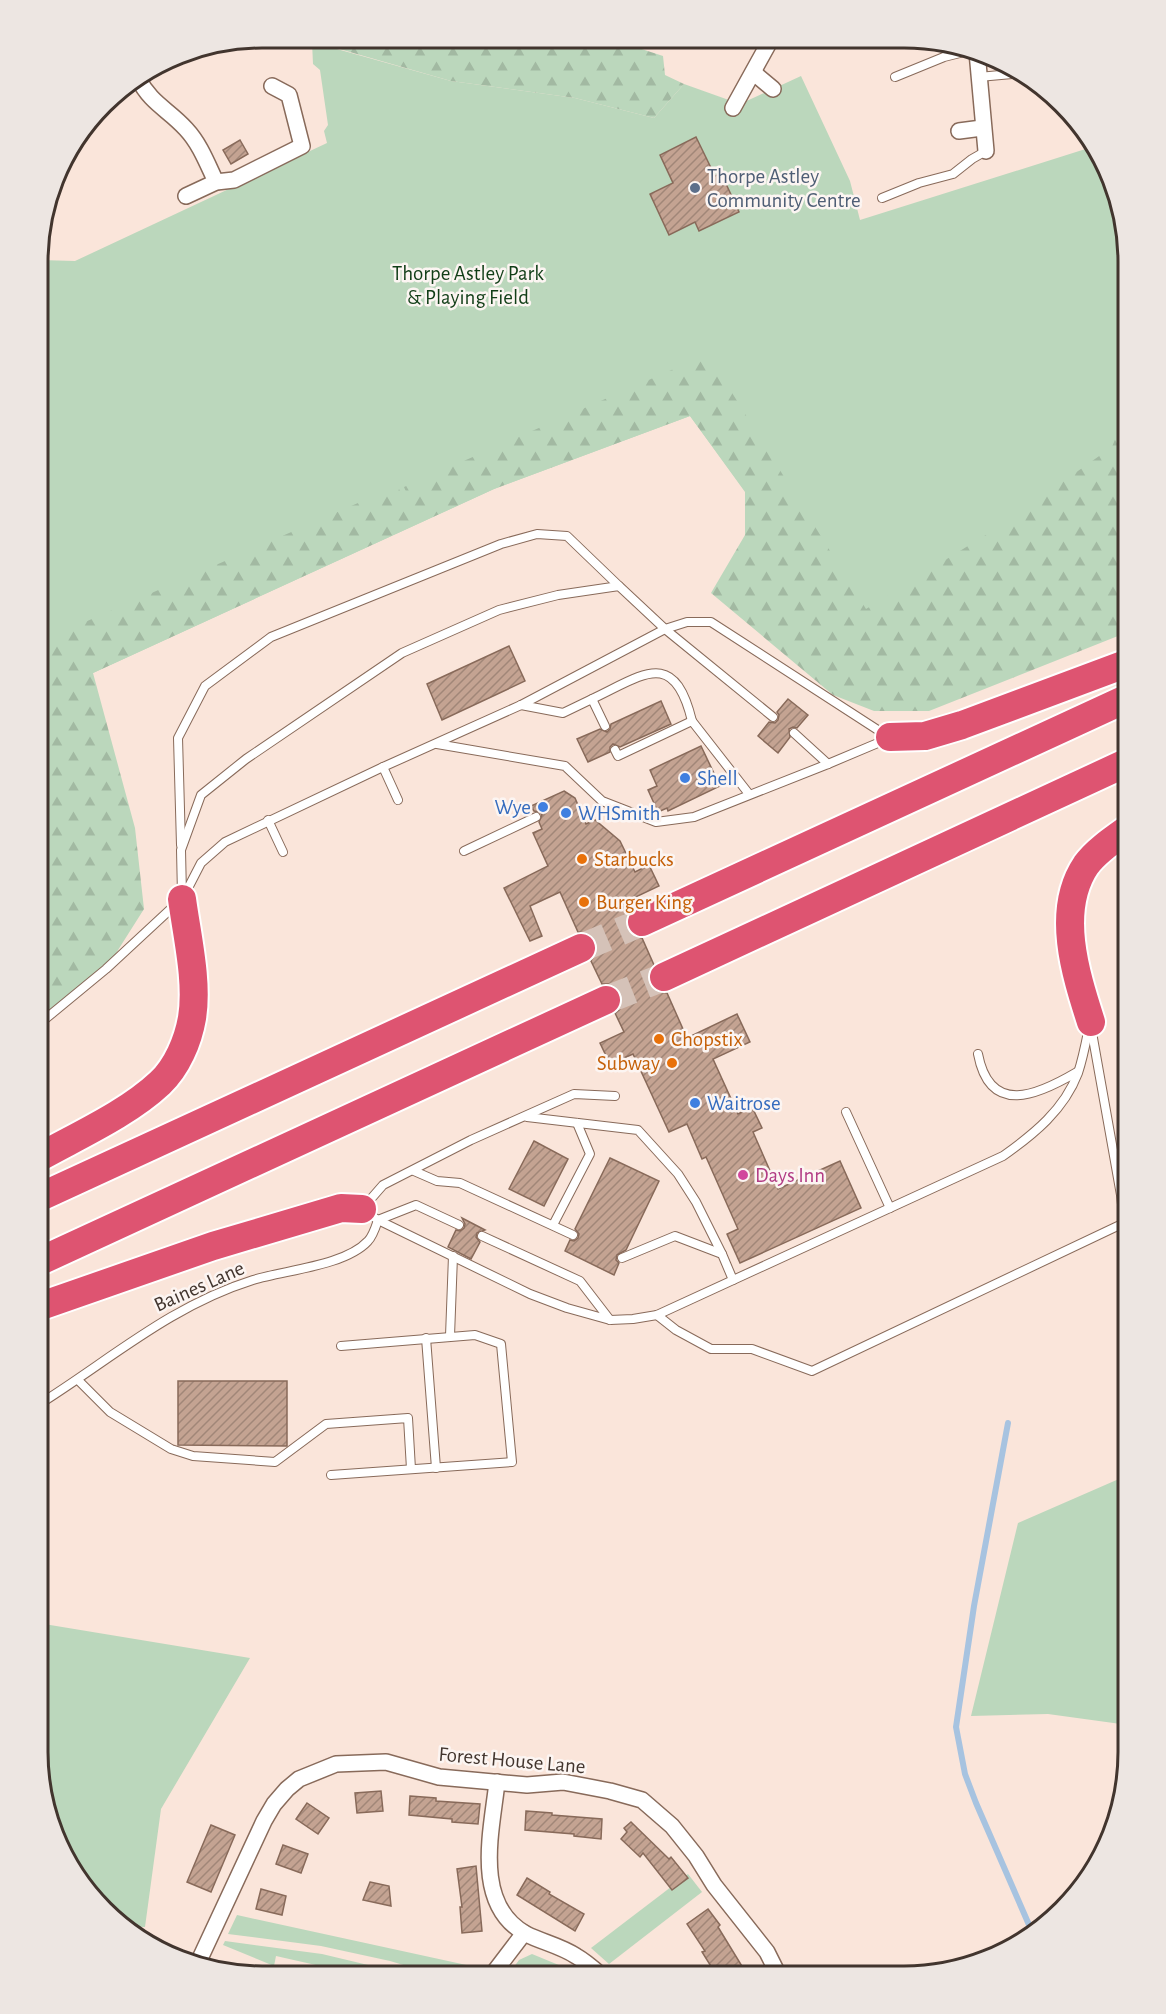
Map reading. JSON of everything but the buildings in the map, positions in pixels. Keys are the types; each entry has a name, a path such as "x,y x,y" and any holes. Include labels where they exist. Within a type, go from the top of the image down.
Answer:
{"highway":[{"path":"890,737 926,736 962,725 1118,667"},
{"path":"642,922 1118,703"},
{"path":"664,977 1118,767"},
{"path":"1090,1022 1074,966 1070,929 1074,893 1086,865 1118,836"},
{"path":"48,1152 124,1109 160,1083 181,1054 192,1018 193,984 182,899"},
{"path":"48,1193 581,948"},
{"path":"48,1257 606,1000"},
{"path":"48,1304 213,1246 341,1209 370,1215"}],"street":[{"path":"733,108 766,48"},
{"path":"978,61 982,128 986,151"},
{"path":"754,73 773,89"},
{"path":"142,85 159,107 197,141 216,182"},
{"path":"186,196 216,182 234,180 302,146 290,95 272,86"},
{"path":"959,131 982,128"},
{"name":"Forest House Lane","path":"201,1957 264,1821 274,1804 287,1789 299,1779 336,1764 387,1762 439,1777 527,1785 563,1782 642,1800 672,1826 696,1856 714,1884 767,1952 774,1966"},
{"path":"498,1782 488,1863 491,1887 500,1906 524,1933 576,1956 589,1966"},
{"path":"499,1966 524,1933"}],"lane":[{"path":"895,76 955,54"},
{"path":"979,77 1007,74"},
{"path":"882,198 920,183 953,174 986,151"},
{"path":"182,899 178,738 205,686 271,637 501,544 537,534 567,536 665,629 773,717"},
{"path":"181,850 201,795 246,759 402,653 499,610 558,595 619,586"},
{"path":"48,1017 106,969 182,899 201,863 225,842 268,820 521,705 665,629 687,622 711,622 890,737"},
{"path":"521,705 563,713 640,676 661,672 676,680 687,699 692,721 749,794"},
{"path":"592,699 605,726"},
{"path":"615,750 618,756 692,721"},
{"path":"794,733 828,764"},
{"path":"436,744 565,766 602,801 656,822 694,817 890,737"},
{"path":"383,767 398,800"},
{"path":"464,851 536,817"},
{"path":"268,820 283,852"},
{"path":"370,1215 530,1294 567,1308 610,1320 657,1315 1003,1156 1026,1140 1067,1097 1078,1071 1090,1022"},
{"path":"1090,1022 1118,1178"},
{"path":"978,1054 981,1071 990,1084 1015,1096 1026,1096 1055,1085 1078,1071"},
{"name":"Baines Lane","path":"48,1399 154,1325 205,1299 254,1279 316,1266 352,1252 369,1240 370,1215 383,1185 471,1140 574,1094 615,1096"},
{"path":"846,1112 890,1208"},
{"path":"525,1117 638,1130 678,1174 696,1202 733,1280"},
{"path":"553,1225 590,1154 577,1123"},
{"path":"414,1171 437,1181 460,1183 573,1235"},
{"path":"370,1215 416,1205 459,1225"},
{"path":"657,1315 676,1330 711,1349 752,1349 812,1371 1118,1226"},
{"path":"482,1236 579,1281 610,1320"},
{"path":"622,1258 675,1236 722,1254"},
{"path":"450,1336 453,1256"},
{"path":"331,1475 512,1462 501,1344 475,1335 341,1346"},
{"path":"426,1338 436,1468"},
{"path":"78,1380 110,1412 171,1449 193,1456 275,1462 326,1424 408,1418 411,1469"}],"green space":[{"name":"Thorpe Astley Park & Playing Field","path":"312,48 333,48 451,81 575,98 654,118 684,84 740,104 801,76 850,181 860,220 1085,149 1107,193 1118,248 1118,513 879,646 745,491 690,416 494,489 93,673 48,914 48,260 75,261 327,143 324,131 328,125 320,70 313,64"},
{"path":"336,48 638,48 663,56 665,75 684,84 654,118 575,98 451,81"},
{"path":"708,354 866,609 997,528 1112,447 1118,432 1118,636 929,711 874,711 833,695 711,593 745,535 745,492 690,416 494,489 93,673 135,828 144,909 106,969 48,1017 48,661 62,632 397,486 417,517 404,487"},
{"path":"1118,1479 1118,1724 1048,1714 971,1716 1018,1523"},
{"path":"48,1625 250,1658 161,1809 145,1927 138,1927 121,1913 92,1882 70,1847 59,1821 48,1766"},
{"path":"688,1874 702,1892 609,1964 591,1948"},
{"path":"237,1915 471,1966 407,1966 321,1946 228,1934"},
{"path":"225,1941 322,1954 372,1966 320,1966 276,1956 274,1966 223,1945"},
{"path":"532,1954 561,1966 515,1966 519,1960"}],"waterway":[{"path":"1008,1423 974,1606 956,1727 965,1774 1029,1925"}],"tunnel":[{"path":"581,948 642,922"},
{"path":"606,1000 664,977"}],"place":[{"name":"Thorpe Astley Community Centre","path":"695,188"},
{"name":"Shell","path":"685,778"},
{"name":"Wye","path":"543,807"},
{"name":"WHSmith","path":"566,813"},
{"name":"Starbucks","path":"582,859"},
{"name":"Burger King","path":"584,902"},
{"name":"Chopstix","path":"659,1039"},
{"name":"Subway","path":"672,1063"},
{"name":"Waitrose","path":"695,1103"},
{"name":"Days Inn","path":"743,1175"}]}
